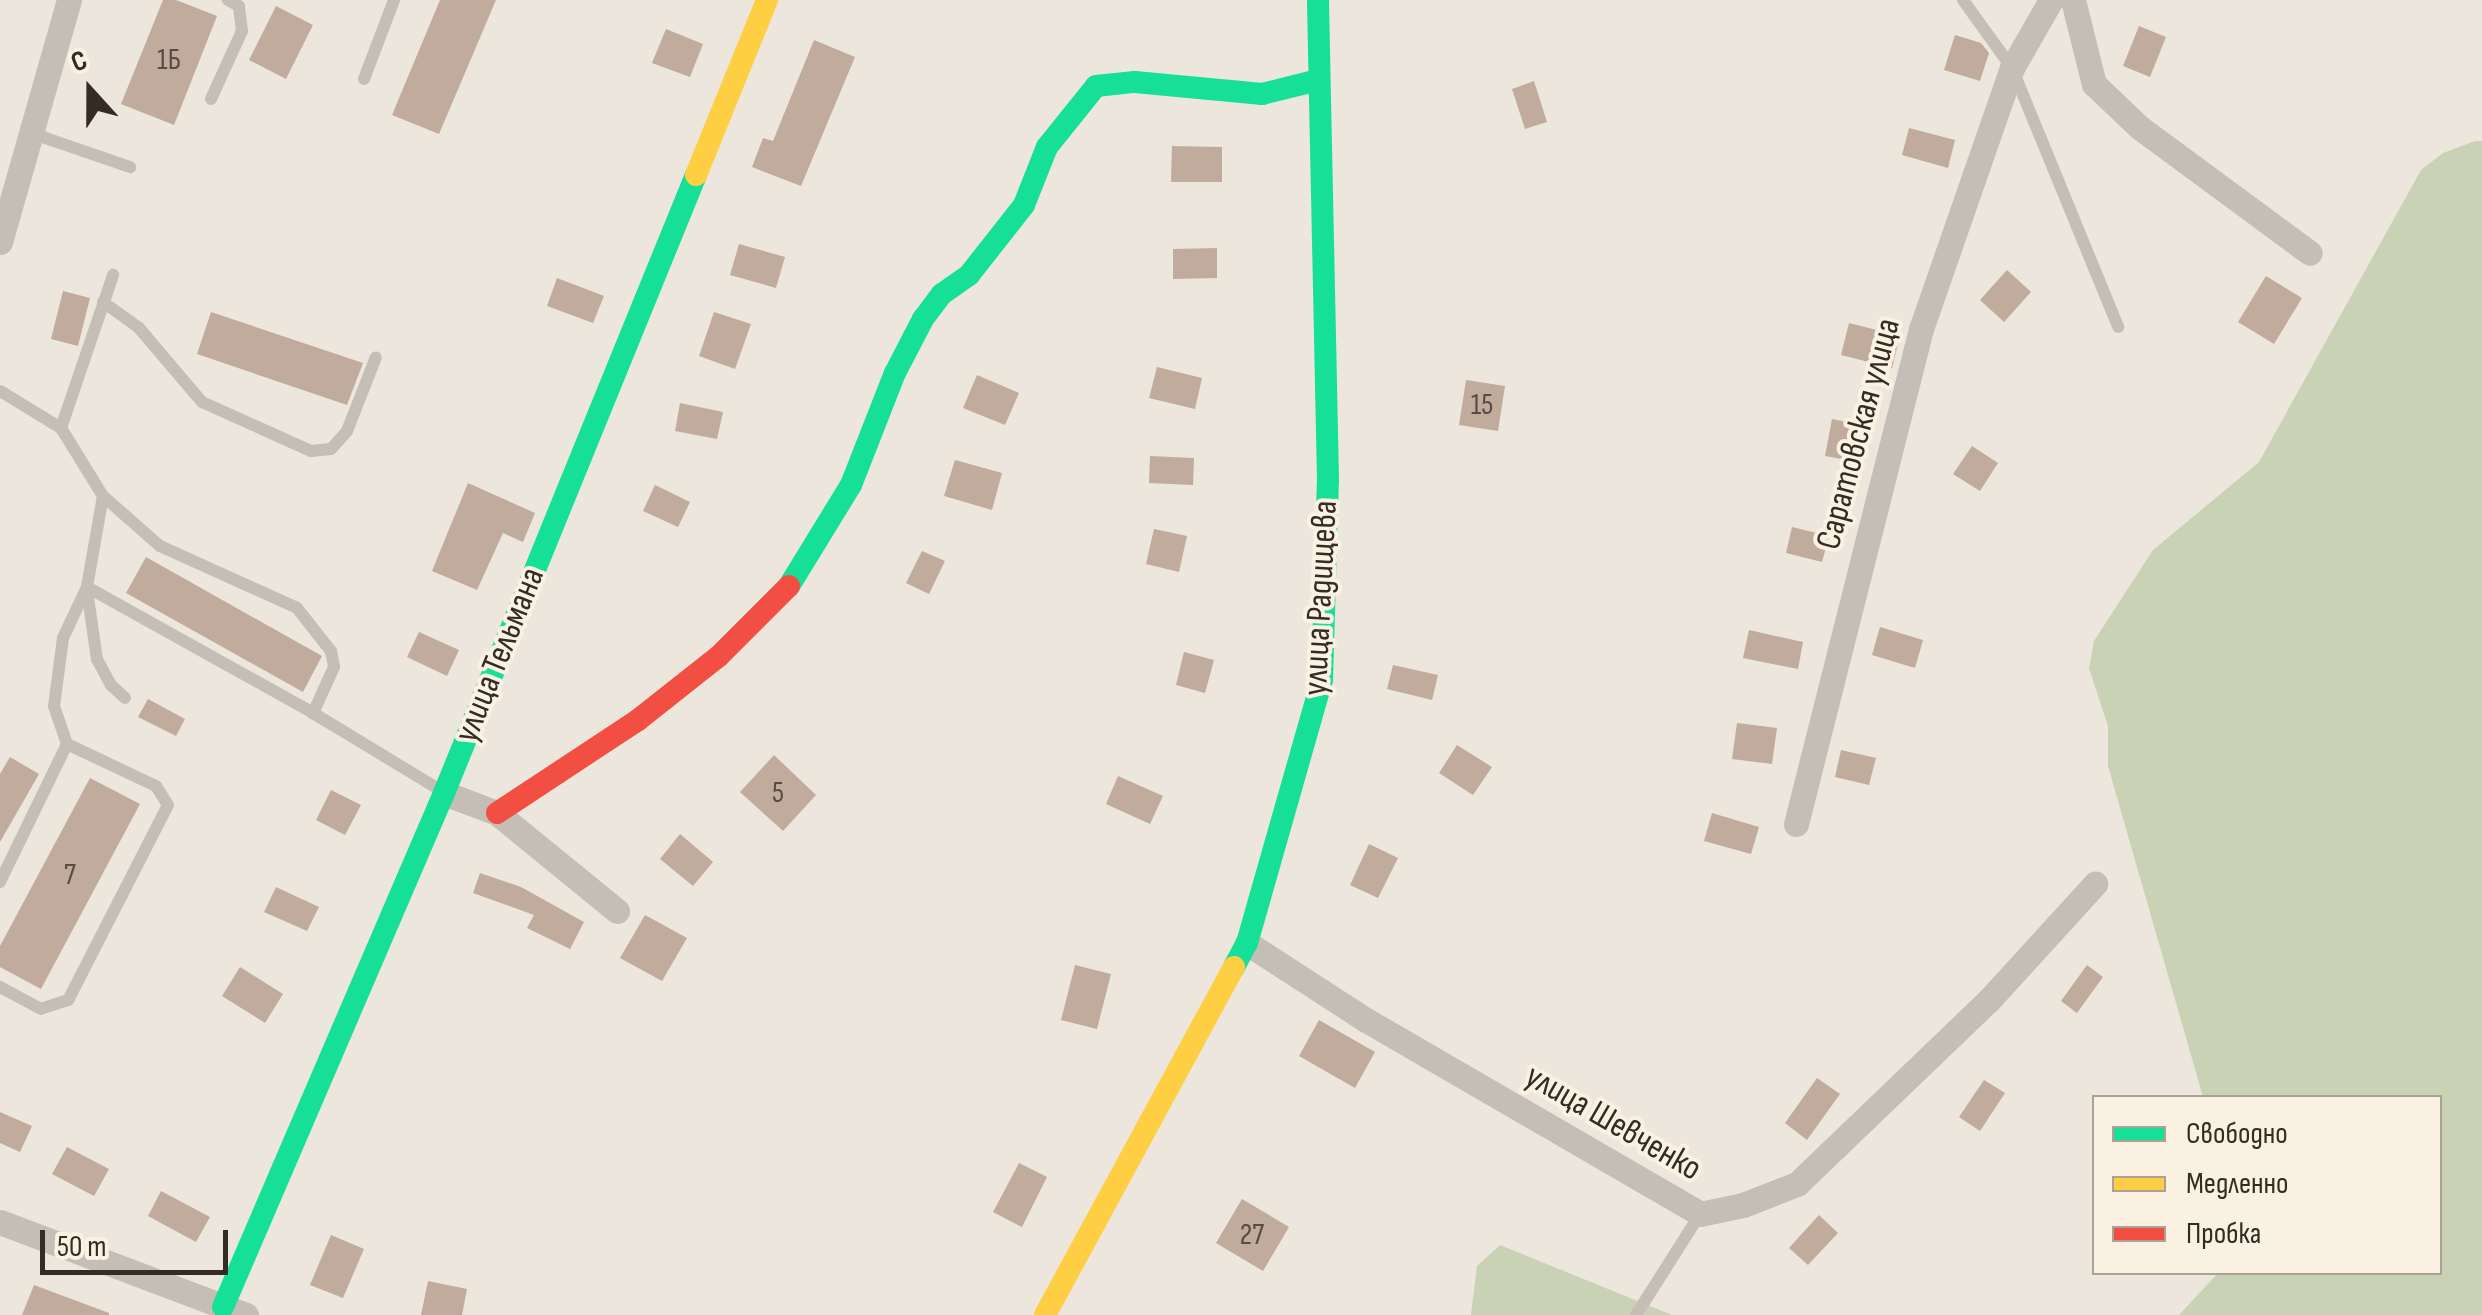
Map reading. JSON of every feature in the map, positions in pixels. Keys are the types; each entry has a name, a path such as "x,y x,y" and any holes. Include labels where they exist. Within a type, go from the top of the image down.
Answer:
{"street":[{"path":"0,242 69,0"},
{"name":"улица Тельмана","path":"235,1311 767,0"},
{"name":"улица Радищева","path":"1046,1315 1246,943 1322,680 1328,480 1318,0"},
{"name":"Саратовская улица","path":"1796,824 1921,328 2012,68 2051,0"},
{"path":"2073,0 2094,84 2138,127 2310,253"},
{"path":"497,813 638,720 720,656 784,594 850,485 922,319 942,294 968,276 1024,205 1047,147 1096,86 1135,82 1262,94 1318,80"},
{"path":"444,793 497,813 617,911"},
{"name":"улица Шевченко","path":"1246,943 1366,1020 1700,1214 1742,1206 1797,1184 1988,1001 2096,884"},
{"path":"0,1222 235,1311"}],"lane":[{"path":"211,100 242,31 238,6 228,0"},
{"path":"364,79 394,0"},
{"path":"1964,0 2012,68 2118,327"},
{"path":"31,133 130,167"},
{"path":"60,428 113,275"},
{"path":"103,302 138,328 202,402 311,451 331,449 347,430 376,357"},
{"path":"0,391 60,428 102,496 160,546 297,608 332,651 334,667 314,714"},
{"path":"0,882 67,744 54,706 63,638 87,587 102,496"},
{"path":"87,587 314,714 444,793"},
{"path":"87,587 97,659 111,685 125,698"},
{"path":"0,986 41,1009 68,1000 168,805 156,786 67,744"},
{"path":"1636,1315 1700,1214"}],"green space":[{"path":"2482,141 2482,1315 2179,1315 2216,1275 2442,1275 2442,1095 2202,1095 2108,766 2108,726 2089,668 2094,641 2153,550 2259,462 2421,170 2443,153"},
{"path":"1500,1245 1672,1315 1471,1315 1477,1266"}],"building":[{"path":"163,0 176,0 217,16 174,125 121,104"},
{"path":"440,0 496,0 439,134 392,115"},
{"path":"276,6 313,25 286,79 249,60"},
{"path":"2139,26 2166,37 2150,77 2123,66"},
{"path":"666,29 703,44 690,77 652,63"},
{"path":"1955,35 1981,43 1989,53 1980,81 1944,70"},
{"path":"814,40 855,57 801,186 752,167 763,138 773,141"},
{"path":"1534,81 1547,122 1525,129 1512,89"},
{"path":"1909,128 1955,140 1948,168 1902,155"},
{"path":"1172,146 1222,147 1222,182 1171,182"},
{"path":"739,244 785,257 776,288 730,275"},
{"path":"1217,248 1217,278 1173,279 1173,249"},
{"path":"2007,270 2031,292 2004,322 1980,300"},
{"path":"2266,276 2302,298 2274,344 2238,322"},
{"path":"557,278 604,296 593,323 547,306"},
{"path":"63,291 90,298 78,346 51,339"},
{"path":"211,312 363,363 347,405 197,354"},
{"path":"714,312 751,324 735,369 699,356"},
{"path":"1849,323 1900,336 1892,368 1841,355"},
{"path":"1157,367 1202,378 1195,409 1149,398"},
{"path":"977,375 1019,393 1005,425 963,408"},
{"path":"1466,380 1505,386 1498,431 1459,425"},
{"path":"680,403 723,412 717,439 675,431"},
{"path":"1832,419 1866,426 1859,462 1825,456"},
{"path":"1972,446 1998,463 1980,491 1953,474"},
{"path":"1150,456 1194,458 1193,485 1149,483"},
{"path":"955,460 1002,473 992,510 944,496"},
{"path":"468,483 535,513 523,542 503,533 477,590 432,571"},
{"path":"655,485 690,502 678,527 643,511"},
{"path":"1792,527 1829,536 1822,562 1786,553"},
{"path":"1154,529 1187,536 1179,572 1146,564"},
{"path":"922,551 945,561 929,594 906,583"},
{"path":"146,557 322,656 303,692 126,593"},
{"path":"1880,627 1923,640 1915,668 1872,655"},
{"path":"1749,630 1803,642 1798,669 1743,658"},
{"path":"419,632 459,650 447,676 407,657"},
{"path":"1184,652 1214,660 1205,693 1176,685"},
{"path":"1393,665 1438,675 1432,700 1387,689"},
{"path":"148,699 185,719 176,736 138,717"},
{"path":"1737,723 1777,728 1772,764 1732,759"},
{"path":"1457,745 1492,767 1473,795 1439,773"},
{"path":"1841,750 1876,758 1869,785 1835,777"},
{"path":"774,755 816,795 783,831 740,792"},
{"path":"10,757 39,774 0,842 0,774"},
{"path":"1118,776 1163,796 1150,824 1106,804"},
{"path":"90,778 140,804 41,989 0,967 0,946"},
{"path":"331,790 361,805 345,835 316,820"},
{"path":"1712,813 1759,827 1751,854 1704,841"},
{"path":"680,834 713,862 693,886 660,859"},
{"path":"1369,844 1398,858 1378,898 1350,885"},
{"path":"480,873 521,887 584,922 570,949 527,928 534,915 473,893"},
{"path":"276,887 319,907 307,931 264,912"},
{"path":"645,915 687,938 662,981 620,958"},
{"path":"1075,965 1111,974 1097,1029 1061,1020"},
{"path":"2087,965 2103,977 2077,1013 2061,1001"},
{"path":"240,967 283,994 265,1023 222,996"},
{"path":"1319,1020 1375,1052 1355,1088 1299,1056"},
{"path":"1817,1078 1840,1094 1807,1140 1785,1123"},
{"path":"1984,1080 2005,1093 1980,1131 1959,1117"},
{"path":"0,1112 32,1126 20,1152 0,1143"},
{"path":"67,1147 109,1169 94,1196 52,1174"},
{"path":"1019,1163 1047,1177 1022,1227 993,1212"},
{"path":"161,1191 210,1217 196,1242 148,1216"},
{"path":"1242,1199 1289,1227 1263,1271 1216,1243"},
{"path":"1819,1215 1838,1233 1808,1265 1789,1248"},
{"path":"331,1235 364,1249 343,1298 310,1285"},
{"path":"428,1281 467,1289 462,1315 421,1315"},
{"path":"34,1285 109,1313 109,1315 22,1315"}],"traffic: fast":[{"path":"1234,967 1247,943 1322,680 1328,480 1318,0"},
{"path":"789,586 851,485 895,373 923,319 942,294 969,275 1024,205 1047,147 1096,86 1135,82 1262,94 1318,80"},
{"path":"223,1307 444,793 696,175"}],"traffic: slow":[{"path":"696,175 767,0"},
{"path":"1045,1315 1234,967"}],"traffic: jam":[{"path":"497,813 638,720 719,656 789,586"}]}
